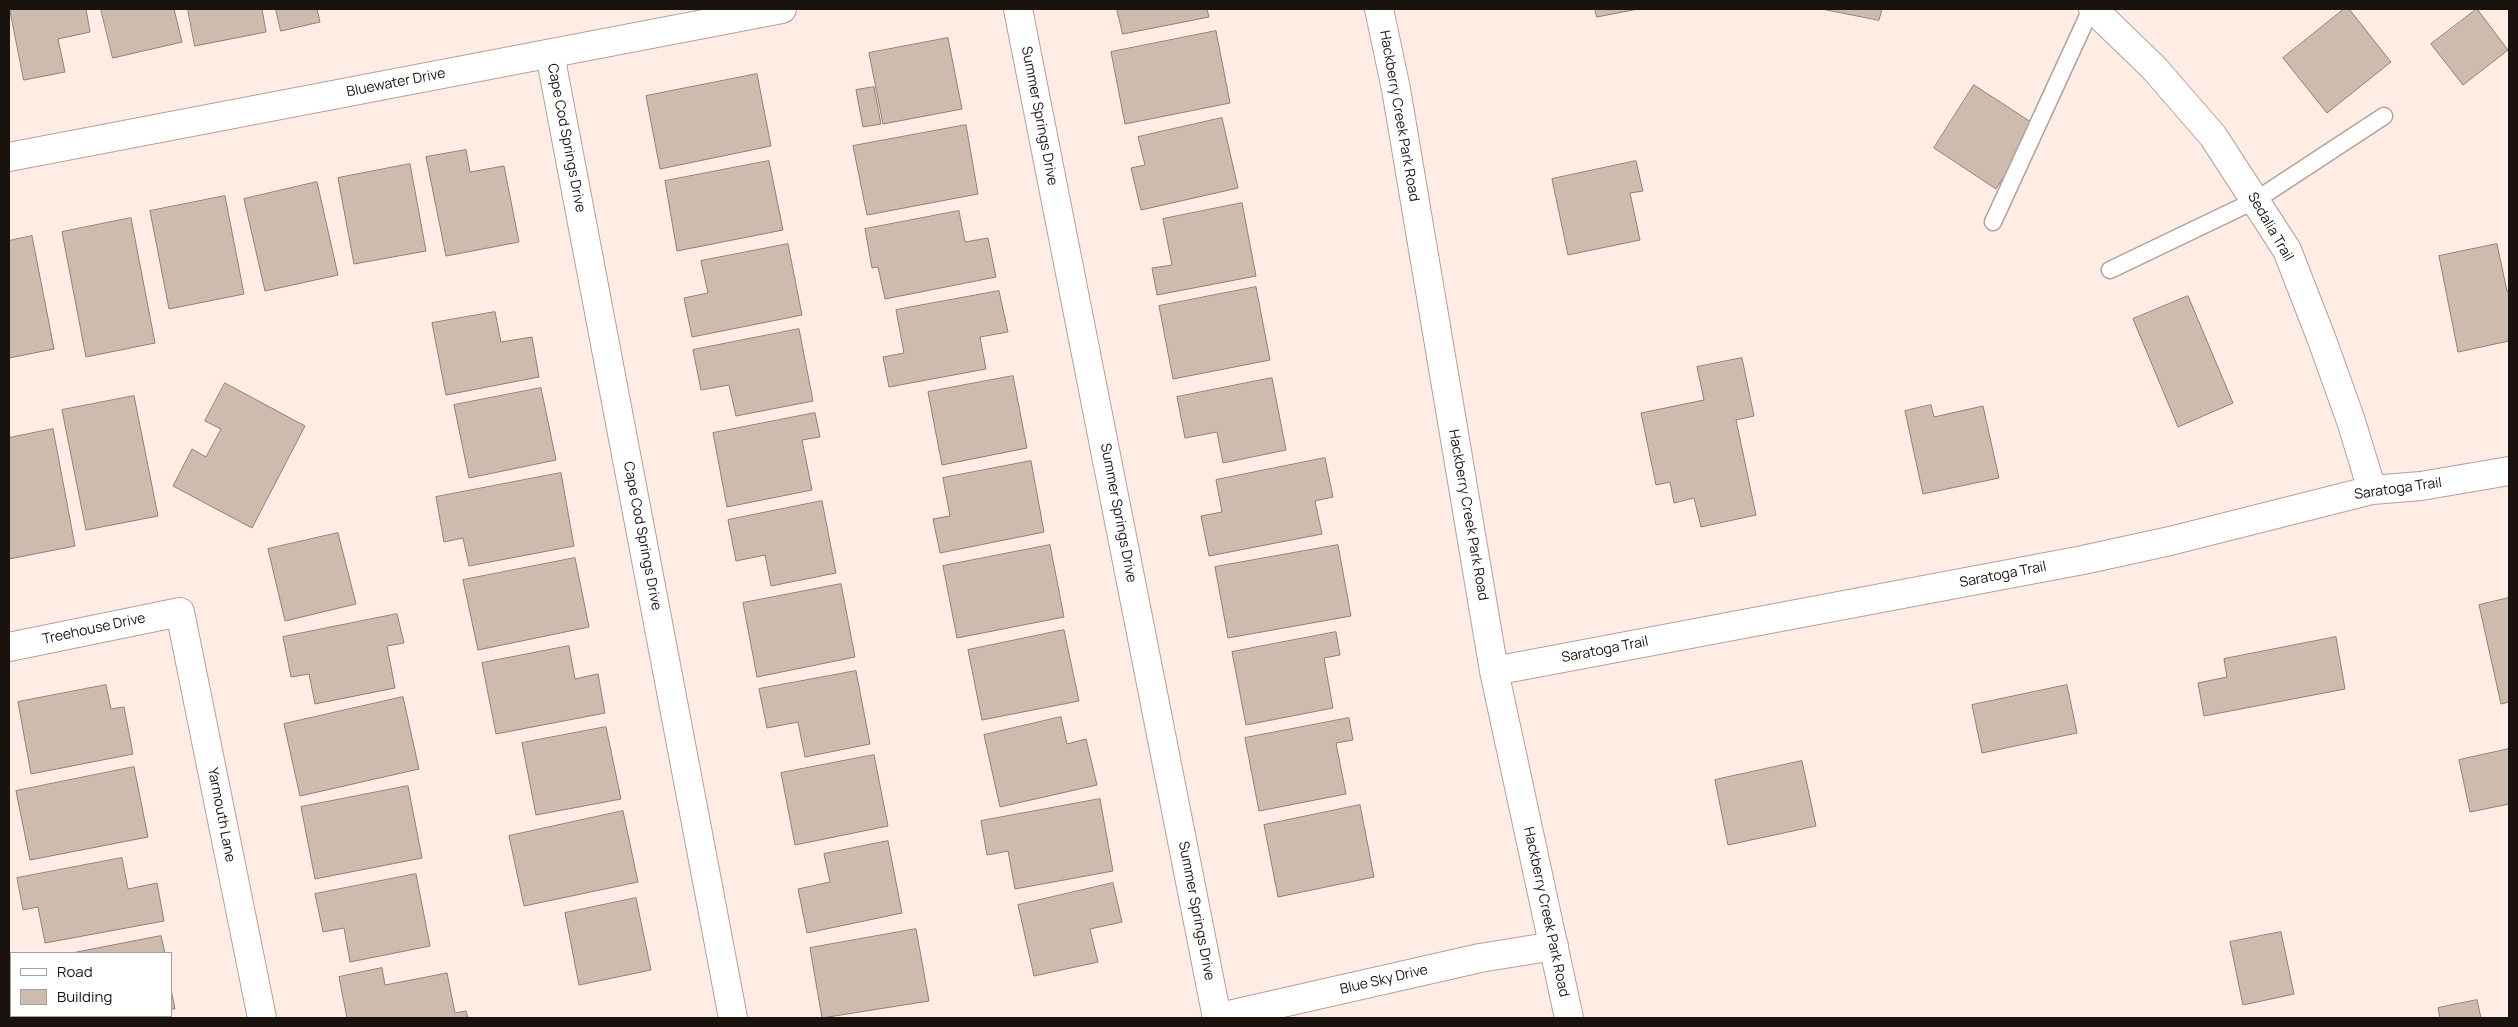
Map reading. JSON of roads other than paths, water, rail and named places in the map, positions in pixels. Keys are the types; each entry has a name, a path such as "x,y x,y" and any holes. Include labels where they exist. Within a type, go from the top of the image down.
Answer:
{"street":[{"name":"Bluewater Drive","path":"9,157 550,54 752,12 782,9"},
{"name":"Summer Springs Drive","path":"1018,9 1217,1018"},
{"name":"Hackberry Creek Park Road","path":"1379,9 1396,89 1494,671 1570,1018"},
{"name":"Sedalia Trail","path":"2092,9 2154,68 2213,136 2256,200 2290,259 2348,412 2372,490"},
{"name":"Cape Cod Springs Drive","path":"550,54 733,1018"},
{"name":"Saratoga Trail","path":"1494,671 2083,560 2170,542 2372,490 2421,486 2509,471"},
{"name":"Treehouse Drive","path":"9,647 180,612"},
{"name":"Yarmouth Lane","path":"180,612 262,1018"},
{"name":"Blue Sky Drive","path":"1217,1018 1480,958 1554,946"}],"lane":[{"path":"1993,222 2092,9"},
{"path":"2110,270 2256,200 2384,116"}]}
